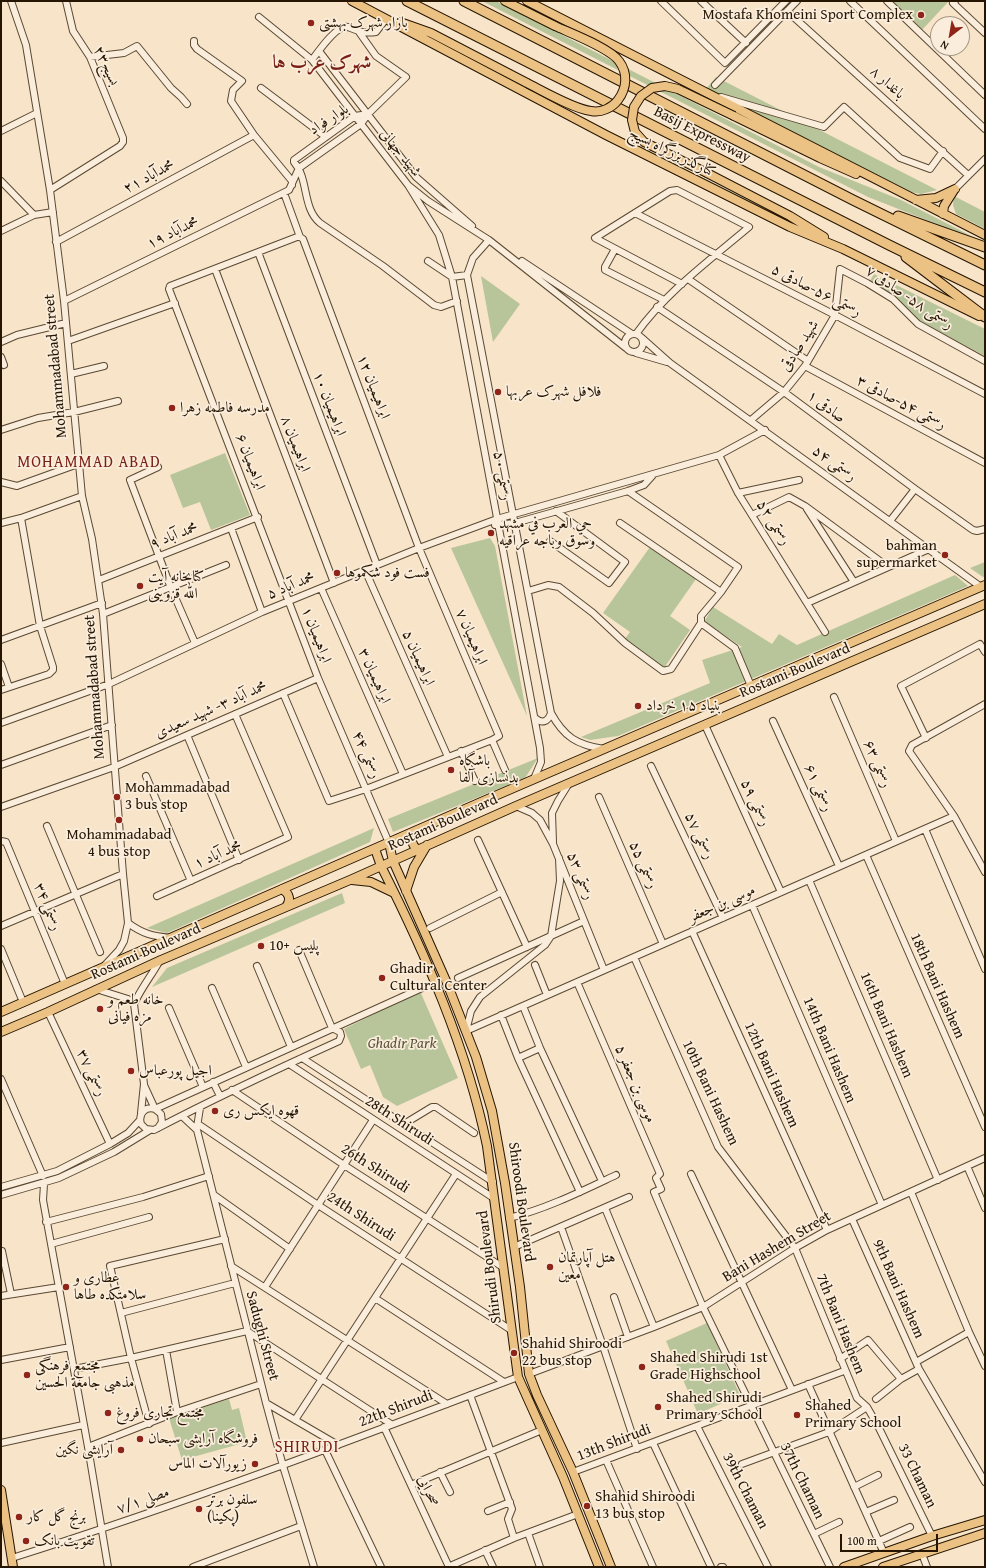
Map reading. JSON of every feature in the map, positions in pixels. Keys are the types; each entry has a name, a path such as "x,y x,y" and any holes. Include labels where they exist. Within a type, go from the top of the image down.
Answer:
{"highway":[{"name":"Basij Expressway","path":"407,1 985,292"},
{"name":"Basij Expressway","path":"464,1 853,200 985,265"},
{"path":"853,200 985,247"},
{"path":"889,245 985,318"}],"main road":[{"name":"کنارگذربزرگراه بسیج","path":"352,1 620,142 790,227 843,249 985,318"},
{"path":"386,19 431,33 580,109 592,112 604,110 614,104 622,94 625,83 624,71 618,60 609,52 505,1"},
{"path":"527,1 985,236"},
{"path":"843,249 790,216 644,142 635,132 632,120 634,107 641,96 652,88 665,86 678,89 820,158 916,200 936,198 955,189"},
{"path":"943,214 944,206 955,189"},
{"name":"Rostami Boulevard","path":"1,1012 534,779 983,586"},
{"name":"Rostami Boulevard","path":"1,1032 161,960 350,880 516,806 568,785 984,605"},
{"path":"413,832 412,842 414,847 418,850"},
{"name":"Shiroodi Boulevard","path":"389,843 393,861 448,983 476,1057 492,1111 499,1144 514,1246 529,1374 537,1395 573,1472 611,1567"},
{"path":"406,891 414,867 428,845"},
{"name":"Shirudi Boulevard","path":"375,849 381,866 433,977 465,1061 481,1114 493,1182 518,1377 578,1514 599,1567"},
{"path":"350,880 371,882 395,894"},
{"path":"282,889 287,892 290,897 289,903 286,907"},
{"path":"1,1490 13,1567"},
{"path":"844,1567 932,1536 985,1520"},
{"path":"883,1567 985,1532"}],"street":[{"name":"Mohammadabad street","path":"11,1 26,45 50,190 64,302 82,496 92,539 102,603 114,767 128,923 124,941 119,950 103,967"},
{"name":"بسیج۲۳","path":"50,190 120,146 123,142 123,138 90,57 73,31 66,1"},
{"path":"661,1 725,64 786,1"},
{"path":"701,1 746,43"},
{"path":"715,85 797,1"},
{"path":"850,1 985,129"},
{"path":"887,1 985,95"},
{"path":"955,1 953,3 985,34"},
{"name":"باغدار ۸","path":"787,11 968,175"},
{"name":"شهید جهانی","path":"259,17 312,60 408,185 428,201 634,334"},
{"path":"312,60 338,28 346,26 358,32 367,34 376,32 386,19"},
{"path":"358,32 376,56 406,77 368,114"},
{"path":"194,41 194,45 197,49 242,81 233,90 231,101 254,135 292,181 292,185"},
{"path":"90,57 124,53 137,46 171,88 187,104"},
{"name":"شهید جهانی","path":"319,51 416,177 489,240 626,348"},
{"path":"261,88 326,137"},
{"path":"707,93 824,127 844,107 900,158 930,168 943,151"},
{"path":"1,131 37,113"},
{"name":"بلوار فواد","path":"368,114 361,124 300,168 294,161 355,116 368,114"},
{"name":"محمدآباد ۲۱","path":"56,242 254,135"},
{"path":"955,189 984,161"},
{"path":"300,168 310,207 316,220 383,266 434,304 441,306 457,301"},
{"name":"محمدآباد ۱۹","path":"64,302 290,190 300,168"},
{"path":"1,181 34,215"},
{"name":"رستمی ۵۰","path":"408,185 439,235 452,277 540,748 541,762 534,779"},
{"path":"634,334 642,338 643,346 642,349 636,353 629,351 626,348 626,338 634,334 664,300 749,227 677,190 670,191 595,238 682,284"},
{"name":"ابراهیمیان ۱۲","path":"284,193 300,237 303,239 419,548"},
{"path":"1,231 34,215 53,212"},
{"name":"رستمی ۵۶-صادقی ۵","path":"635,213 835,315 985,394"},
{"path":"215,269 300,237"},
{"path":"428,261 452,277 467,274 473,258 489,240"},
{"path":"615,249 605,267 605,270 664,300"},
{"name":"ابراهیمیان ۱۰","path":"258,252 377,565"},
{"name":"ابراهیمیان ۶","path":"215,269 169,288 289,601"},
{"name":"ابراهیمیان ۸","path":"215,269 334,583"},
{"name":"شهید صادقی","path":"751,420 784,392 807,364 835,315 840,269"},
{"name":"رستمی ۵۸- صادقی ۷","path":"840,269 893,299 918,324 985,361"},
{"name":"رستمی ۵۰","path":"467,274 551,713 558,726 577,742 595,748 604,749"},
{"name":"رستمی ۵۴-صادقی ۳","path":"688,279 807,364 985,463"},
{"path":"68,341 175,303"},
{"name":"صادقی ۱","path":"657,307 784,392 915,489 977,531 985,529"},
{"path":"1,342 17,335 66,323"},
{"name":"رستمی ۵۴","path":"642,338 670,363 983,586"},
{"name":"رستمی ۵۴","path":"636,353 670,363"},
{"path":"1,357 4,365"},
{"path":"71,374 104,366"},
{"path":"1,430 38,418 74,412 118,401"},
{"path":"498,522 513,515 719,455 765,430"},
{"name":"رستمی ۵۲","path":"719,455 738,493 825,632"},
{"path":"1,482 17,486 78,464"},
{"path":"158,467 130,480 170,588 195,643"},
{"path":"498,522 515,523 628,491 644,485 653,475"},
{"path":"738,493 799,480"},
{"path":"890,521 915,489"},
{"path":"528,591 548,586 559,588 593,613 625,643 663,671 671,669 701,623 701,616 721,592 738,567 628,491"},
{"path":"1,522 21,518 82,496"},
{"path":"752,515 789,496 806,506 888,567"},
{"path":"806,506 854,582"},
{"path":"550,541 609,583 625,562 556,511"},
{"name":"محمد آباد ۹","path":"99,580 258,517"},
{"path":"1,690 49,674 53,670 40,626 21,518"},
{"name":"محمد آباد ۵","path":"1,723 109,684 262,612 419,548 487,523 498,522"},
{"path":"620,522 721,592"},
{"path":"231,528 262,612"},
{"name":"ابراهیمیان ۷","path":"419,548 499,736 492,740"},
{"path":"807,602 929,548"},
{"path":"103,614 226,565"},
{"name":"ابراهیمیان ۵","path":"365,570 448,757"},
{"name":"ابراهیمیان ۳","path":"321,588 403,774"},
{"name":"ابراهیمیان ۱","path":"289,601 318,678"},
{"path":"1,640 102,603"},
{"path":"701,623 735,648 751,686"},
{"path":"926,738 901,686 980,644 985,652"},
{"path":"1,664 9,687"},
{"name":"محمد آباد ۳- شهید سعیدی","path":"1,807 114,767 318,678"},
{"name":"رستمی ۴۴","path":"318,678 389,843"},
{"path":"283,693 329,801 366,789 492,740 505,770"},
{"name":"رستمی ۶۳","path":"834,697 896,841"},
{"path":"985,704 912,746 909,751 954,816 985,872"},
{"path":"535,718 539,721 545,722 550,718 551,713"},
{"name":"محمد آباد ۱","path":"157,896 288,837 234,714"},
{"name":"رستمی ۶۱","path":"773,721 840,866"},
{"path":"1,765 112,725"},
{"name":"رستمی ۵۹","path":"704,725 782,892"},
{"path":"187,735 238,860"},
{"path":"461,751 475,781"},
{"name":"رستمی ۵۷","path":"651,766 723,918"},
{"path":"146,776 191,881"},
{"path":"553,844 552,813 568,785"},
{"name":"رستمی ۵۵","path":"599,797 663,944"},
{"name":"رستمی ۵۳","path":"516,806 532,813 540,820 553,844 604,970"},
{"name":"موسی بن جعفر","path":"466,1031 954,816"},
{"path":"47,826 100,952"},
{"path":"925,829 985,969"},
{"path":"478,840 527,947"},
{"name":"رستمی ۳۴","path":"3,841 6,842 65,984"},
{"name":"18th Bani Hashem","path":"866,855 985,1127"},
{"path":"466,1031 471,1011 480,997 545,945 551,936 560,881 559,858"},
{"path":"1,926 123,874"},
{"name":"16th Bani Hashem","path":"809,880 938,1180"},
{"path":"430,928 502,892"},
{"name":"14th Bani Hashem","path":"752,905 882,1205"},
{"path":"458,978 584,921"},
{"path":"128,923 139,931 151,936 171,938"},
{"name":"12th Bani Hashem","path":"692,931 827,1230"},
{"path":"1,950 23,1002"},
{"path":"1,1195 44,1184 59,1178 107,1155 150,1130 200,1108 232,1090 339,1041 341,1036 340,1032 332,1028 299,950"},
{"name":"10th Bani Hashem","path":"634,957 718,1147 795,1248"},
{"path":"150,1130 143,1127 140,1120 144,1084 134,1004 141,990 152,976 161,960"},
{"path":"535,965 547,995"},
{"path":"256,966 291,1047"},
{"name":"موسی بن جعفر ۵","path":"577,982 660,1174 656,1178 661,1189 654,1192"},
{"path":"212,988 246,1067"},
{"path":"141,1113 148,1108 155,1109 422,988"},
{"path":"96,989 128,999 134,1004"},
{"path":"523,1006 540,1048 602,1181"},
{"path":"169,1008 203,1087"},
{"name":"رستمی ۳۷","path":"48,1012 110,1144"},
{"path":"501,1015 518,1058 580,1192"},
{"path":"518,1058 540,1048"},
{"name":"28th Shirudi","path":"302,1058 493,1182"},
{"name":"28th Shirudi","path":"289,1064 495,1199"},
{"path":"1,1079 43,1176"},
{"path":"213,1082 220,1096"},
{"path":"144,1084 155,1109 161,1114 162,1122 157,1128"},
{"name":"26th Shirudi","path":"232,1090 344,1165 504,1268"},
{"path":"404,1124 432,1107 436,1107 474,1133"},
{"path":"182,1116 197,1127 200,1108"},
{"path":"1,1187 57,1171 110,1144 128,1133 140,1120"},
{"path":"265,1287 373,1120"},
{"name":"Sadughi Street","path":"197,1127 266,1403 283,1466 314,1567"},
{"name":"24th Shirudi","path":"197,1127 511,1330"},
{"name":"Bani Hashem Street","path":"529,1374 703,1307 795,1248 827,1230 985,1158"},
{"path":"967,1166 985,1208"},
{"path":"295,1420 456,1174"},
{"path":"691,1174 792,1390"},
{"path":"509,1218 523,1215 580,1192 616,1175"},
{"path":"46,1222 143,1197 209,1176"},
{"path":"44,1184 42,1200 74,1369 108,1567"},
{"name":"37th Chaman","path":"654,1192 703,1307 830,1567"},
{"path":"911,1192 969,1332 985,1366"},
{"path":"214,1195 290,1249"},
{"path":"514,1246 629,1197"},
{"path":"605,1208 654,1327"},
{"path":"51,1244 149,1217"},
{"name":"9th Bani Hashem","path":"852,1219 919,1369 985,1482"},
{"path":"561,1227 637,1449"},
{"path":"149,1424 110,1266 225,1239"},
{"name":"7th Bani Hashem","path":"795,1248 844,1371 857,1398 867,1407"},
{"path":"2,1251 11,1294"},
{"path":"231,1266 447,1404"},
{"path":"121,1312 235,1283"},
{"path":"1,1296 59,1287"},
{"path":"614,1297 628,1337"},
{"path":"375,1298 504,1382"},
{"path":"74,1369 132,1358 247,1331 391,1424"},
{"path":"916,1362 969,1332"},
{"path":"840,1359 868,1340 901,1379"},
{"path":"1,1360 70,1347"},
{"path":"166,1350 177,1412"},
{"path":"876,1399 901,1379 919,1369"},
{"name":"13th Shirudi","path":"573,1472 844,1371"},
{"name":"22th Shirudi","path":"283,1466 518,1377"},
{"path":"88,1447 177,1412 261,1384"},
{"path":"808,1384 884,1553"},
{"path":"470,1395 513,1510 508,1519 514,1538"},
{"path":"266,1403 338,1445"},
{"path":"742,1464 829,1432 867,1407"},
{"name":"33 Chaman","path":"867,1407 878,1426 932,1536"},
{"path":"1,1443 84,1425"},
{"name":"39th Chaman","path":"698,1426 768,1567"},
{"name":"صحرایی","path":"384,1427 449,1567"},
{"path":"411,1484 542,1430"},
{"path":"653,1443 711,1567"},
{"path":"325,1450 381,1567"},
{"path":"606,1460 653,1567"},
{"name":"مصلی ۷/۱","path":"12,1558 102,1529 283,1466"},
{"path":"440,1472 450,1492"},
{"path":"854,1487 878,1476"},
{"path":"866,1512 894,1500"},
{"path":"488,1511 510,1502"},
{"path":"449,1567 514,1538 578,1514"},
{"path":"814,1534 839,1522"},
{"path":"193,1567 301,1526"},
{"path":"879,1541 910,1527"},
{"path":"528,1533 540,1567"},
{"path":"485,1550 493,1567"},
{"path":"922,1554 928,1567"}],"green space":[{"path":"482,1 496,1 819,167 901,200 985,243 868,197"},
{"name":"Mostafa Khomeini Sport Complex","path":"891,1 949,1 935,16 930,16 930,21 922,30"},
{"path":"716,77 937,190 921,194 905,191 706,89"},
{"path":"954,196 985,212 985,229 956,214 953,205"},
{"path":"874,274 985,329 985,356 919,321 895,297 870,281"},
{"path":"481,276 520,304 493,342"},
{"path":"225,453 250,515 211,530 200,502 183,508 170,475"},
{"path":"490,538 495,546 527,716 451,548"},
{"path":"650,547 696,579 670,616 690,630 664,668 624,640 630,632 603,613"},
{"path":"985,562 985,576 983,577 970,568"},
{"path":"955,575 968,586 618,736 590,740 581,737 710,683 702,660 742,647 704,622 713,607 772,644 779,634 797,645"},
{"path":"538,758 525,778 393,832 388,819"},
{"path":"374,828 370,842 167,933 147,928"},
{"path":"342,893 345,903 152,987 167,968"},
{"name":"Ghadir Park","path":"420,991 458,1078 397,1106 383,1097 370,1065 361,1069 344,1029"},
{"path":"707,1323 740,1395 698,1414 666,1341"},
{"path":"229,1399 232,1410 239,1408 247,1442 182,1460 169,1418"}],"place":[{"name":"Mostafa Khomeini Sport Complex","path":"921,15"},
{"name":"بازار شهرک بهشتی","path":"311,23"},
{"name":"فلافل شهرک عربها","path":"498,392"},
{"name":"مدرسه فاطمه زهرا","path":"172,408"},
{"name":"حي العرب في مشهد وسوق وباجه عراقيه","path":"491,533"},
{"name":"bahman supermarket","path":"945,555"},
{"name":"فست فود شکموها","path":"337,573"},
{"name":"کتابخانه آیت الله قزوینی","path":"140,586"},
{"name":"بنیاد ۱۵ خرداد","path":"638,706"},
{"name":"باشگاه بدنسازی آلفا","path":"451,770"},
{"name":"Mohammadabad 3 bus stop","path":"117,797"},
{"name":"Mohammadabad 4 bus stop","path":"119,820"},
{"name":"پلیس +10","path":"261,946"},
{"name":"Ghadir Cultural Center","path":"382,978"},
{"name":"خانه طعم و مزه فیانی","path":"100,1009"},
{"name":"اجیل پورعباس","path":"131,1071"},
{"name":"قهوه ایکس ری","path":"215,1111"},
{"name":"هتل آپارتمان معین","path":"550,1267"},
{"name":"عطاری و سلامتکده طاها","path":"66,1287"},
{"name":"Shahid Shiroodi 22 bus stop","path":"514,1353"},
{"name":"Shahed Shirudi 1st Grade Highschool","path":"642,1367"},
{"name":"مجتمع فرهنگی مذهبی جامعة الحسین","path":"27,1375"},
{"name":"Shahed Shirudi Primary School","path":"658,1407"},
{"name":"مجتمع تجاری فروغ","path":"108,1413"},
{"name":"Shahed Primary School","path":"797,1415"},
{"name":"فروشگاه آرایشی سبحان","path":"140,1439"},
{"name":"آرایشی نگین","path":"121,1450"},
{"name":"زیورآلات الماس","path":"255,1464"},
{"name":"Shahid Shiroodi 13 bus stop","path":"587,1506"},
{"name":"سلفون برتر (پکینا)","path":"199,1509"},
{"name":"برنج گل کار","path":"19,1517"},
{"name":"تقویت بانک","path":"26,1541"}],"district":[{"name":"شهرک عرب ها","path":"322,63"},
{"name":"MOHAMMAD ABAD","path":"89,463"},
{"name":"SHIRUDI","path":"307,1448"}]}
